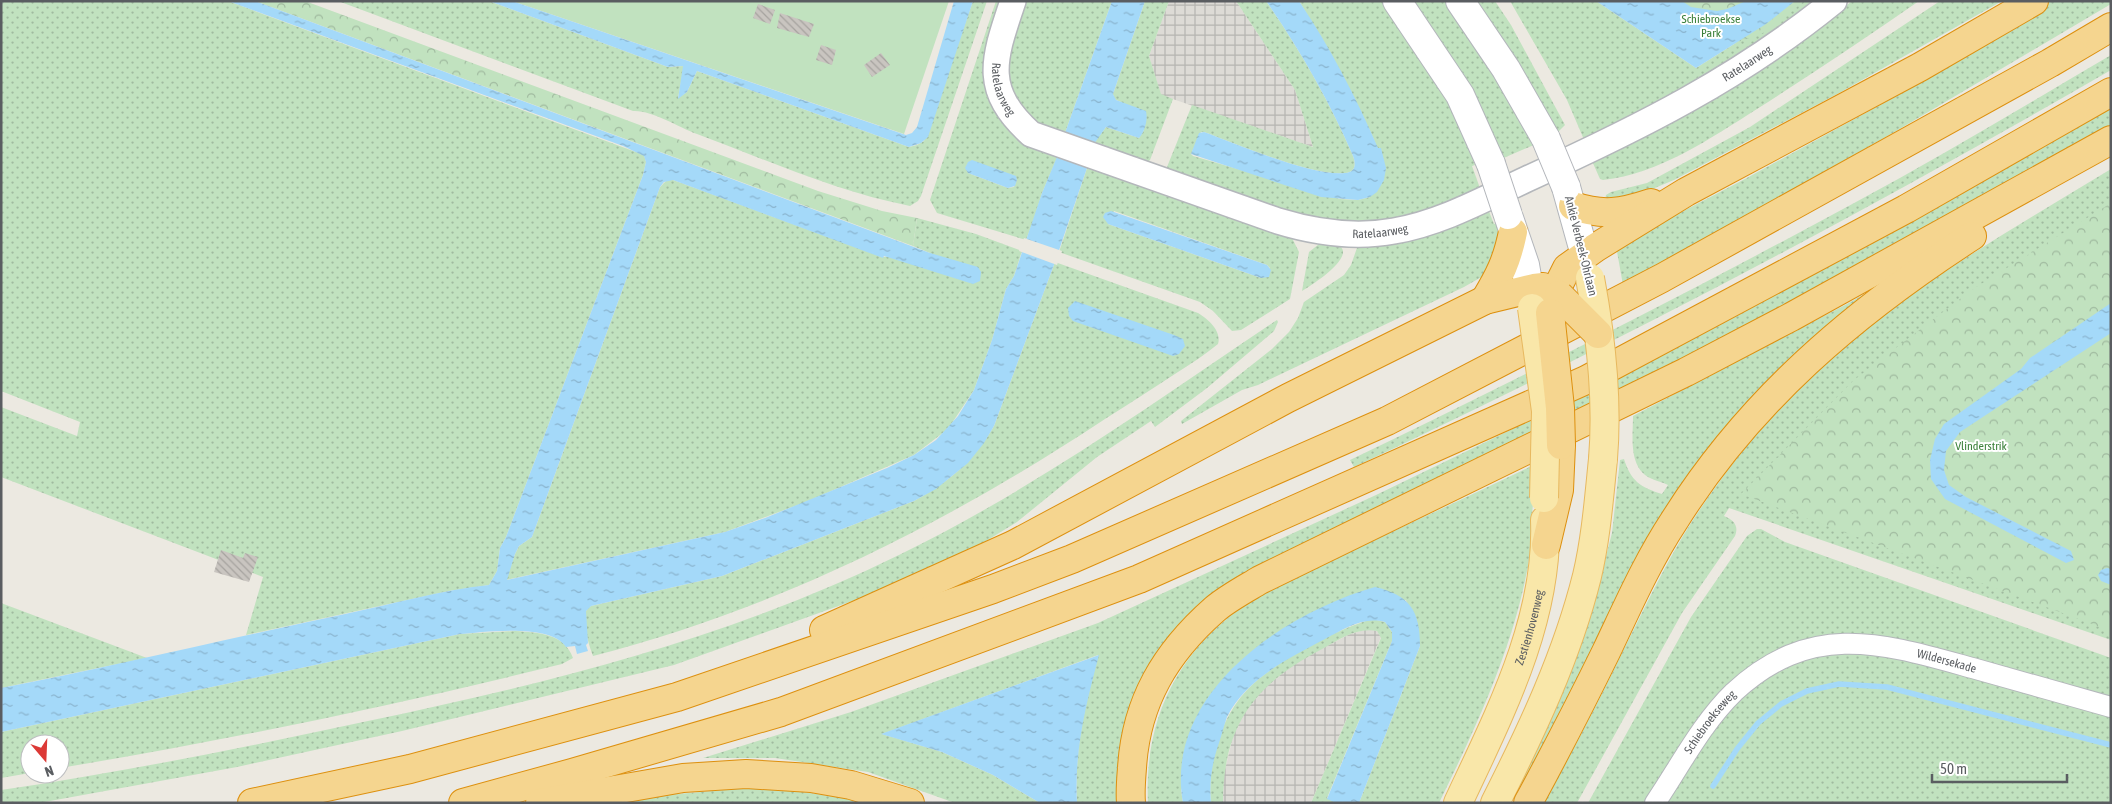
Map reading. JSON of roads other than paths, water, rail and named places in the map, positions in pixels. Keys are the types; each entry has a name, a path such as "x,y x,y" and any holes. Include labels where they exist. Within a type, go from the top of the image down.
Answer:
{"highway":[{"path":"1551,494 1560,408 1546,299 1567,268 1587,266 1686,192 1920,66 2034,1"},
{"path":"252,803 410,769 677,697 994,590 1072,559 1386,420 1662,278 2050,63 2111,26"},
{"path":"463,803 781,712 1140,579 1586,380 1906,209 2111,92"},
{"path":"1131,803 1133,752 1139,722 1148,694 1164,665 1186,637 1216,608 1260,580 1677,376 1791,317 2111,140"},
{"path":"1528,803 1634,594 1673,522 1713,465 1751,418 1802,364 1850,322 1935,260 2111,147"},
{"path":"1569,197 1591,212 1615,213 1686,192"},
{"path":"1485,300 1500,275 1507,257 1511,223"},
{"path":"677,697 1013,545 1288,398 1485,300 1546,299 1598,334"},
{"path":"540,803 683,778 746,774 779,775 827,781 888,795 910,803"}],"main road":[{"path":"1397,1 1460,95 1491,164 1525,264 1546,299"},
{"name":"Ankie Verbeek-Ohrlaan","path":"1460,1 1506,69 1546,139 1569,197 1587,266 1603,367 1605,406 1598,510 1587,575 1572,628 1546,700 1495,803"},
{"name":"Zestienhovenweg","path":"1458,803 1506,699 1534,614 1546,545 1551,494 1546,438 1546,299"}],"street":[{"name":"Ratelaarweg","path":"1012,1 996,50 996,83 1005,104 1031,134 1233,207 1307,230 1350,233 1391,232 1434,222 1655,119 1753,61 1834,1"},
{"name":"Wildersekade","path":"1782,660 1823,646 1860,643 1881,645 1903,649 2111,706"},
{"name":"Schiebroekseweg","path":"1655,803 1712,717 1753,677 1782,660"}],"water":[{"path":"228,1 255,1 930,253 978,267 981,272 980,281 973,284 884,256 883,258 673,180 664,182 660,187 532,537 519,546 507,580 725,532 765,518 887,468 914,455 936,440 958,416 974,390 992,340 1006,289 1014,276 1042,193 1057,157 1063,160 1065,133 1112,1 1145,1 1113,94 1116,100 1146,111 1147,114 1143,132 1139,138 1106,127 1094,144 1088,142 1080,165 1087,168 1055,262 994,426 984,443 968,463 936,489 914,501 722,576 591,606 586,611 588,643 586,645 588,651 577,654 575,646 566,647 558,639 532,632 501,631 460,634 1,732 1,688 435,594 489,585 497,571 500,548 506,537 643,175 646,162 644,156 623,146"},
{"path":"489,1 512,1 906,135 912,133 917,127 954,1 973,1 928,137 921,143 909,147 697,71 687,92 678,99 683,66 668,67"},
{"path":"1266,1 1299,1 1342,73 1378,148 1381,148 1386,168 1384,180 1377,192 1370,197 1358,200 1321,197 1191,154 1199,133 1204,132 1295,165 1315,170 1345,173 1351,171 1354,167 1353,156 1324,96 1291,38"},
{"name":"Schiebroekse Park","path":"1596,1 1682,1 1691,7 1717,11 1746,1 1795,1 1766,24 1696,68"},
{"path":"972,160 1016,176 1015,186 1008,188 968,173 965,168 968,162"},
{"path":"1111,211 1267,265 1271,270 1269,277 1261,278 1108,224 1103,217 1105,213"},
{"path":"1075,301 1174,335 1183,339 1185,346 1179,354 1173,356 1073,321 1069,316 1068,308"},
{"path":"2111,303 2111,333 1960,432 1946,451 1944,470 1949,485 1966,497 2071,551 2074,560 2066,563 1945,499 1931,479 1930,460 1935,439 1944,424 2021,369 2030,358"},
{"path":"2111,569 2111,585 2101,581 2098,575 2101,570"},
{"path":"1375,587 1397,595 1411,606 1418,623 1420,646 1359,803 1336,803 1327,799 1392,641 1392,632 1385,622 1377,621 1361,622 1339,631 1283,662 1245,691 1235,704 1225,723 1213,765 1210,788 1211,803 1183,803 1182,763 1192,726 1211,693 1237,664 1269,638 1304,616 1340,599"},
{"path":"1099,655 1079,746 1077,803 1040,803 993,775 942,752 881,734"}],"waterway":[{"path":"1713,786 1737,749 1758,723 1781,704 1807,691 1839,684 1887,687 2111,745"}],"park label":[{"name":"Vlinderstrik","path":"1981,446"}]}
